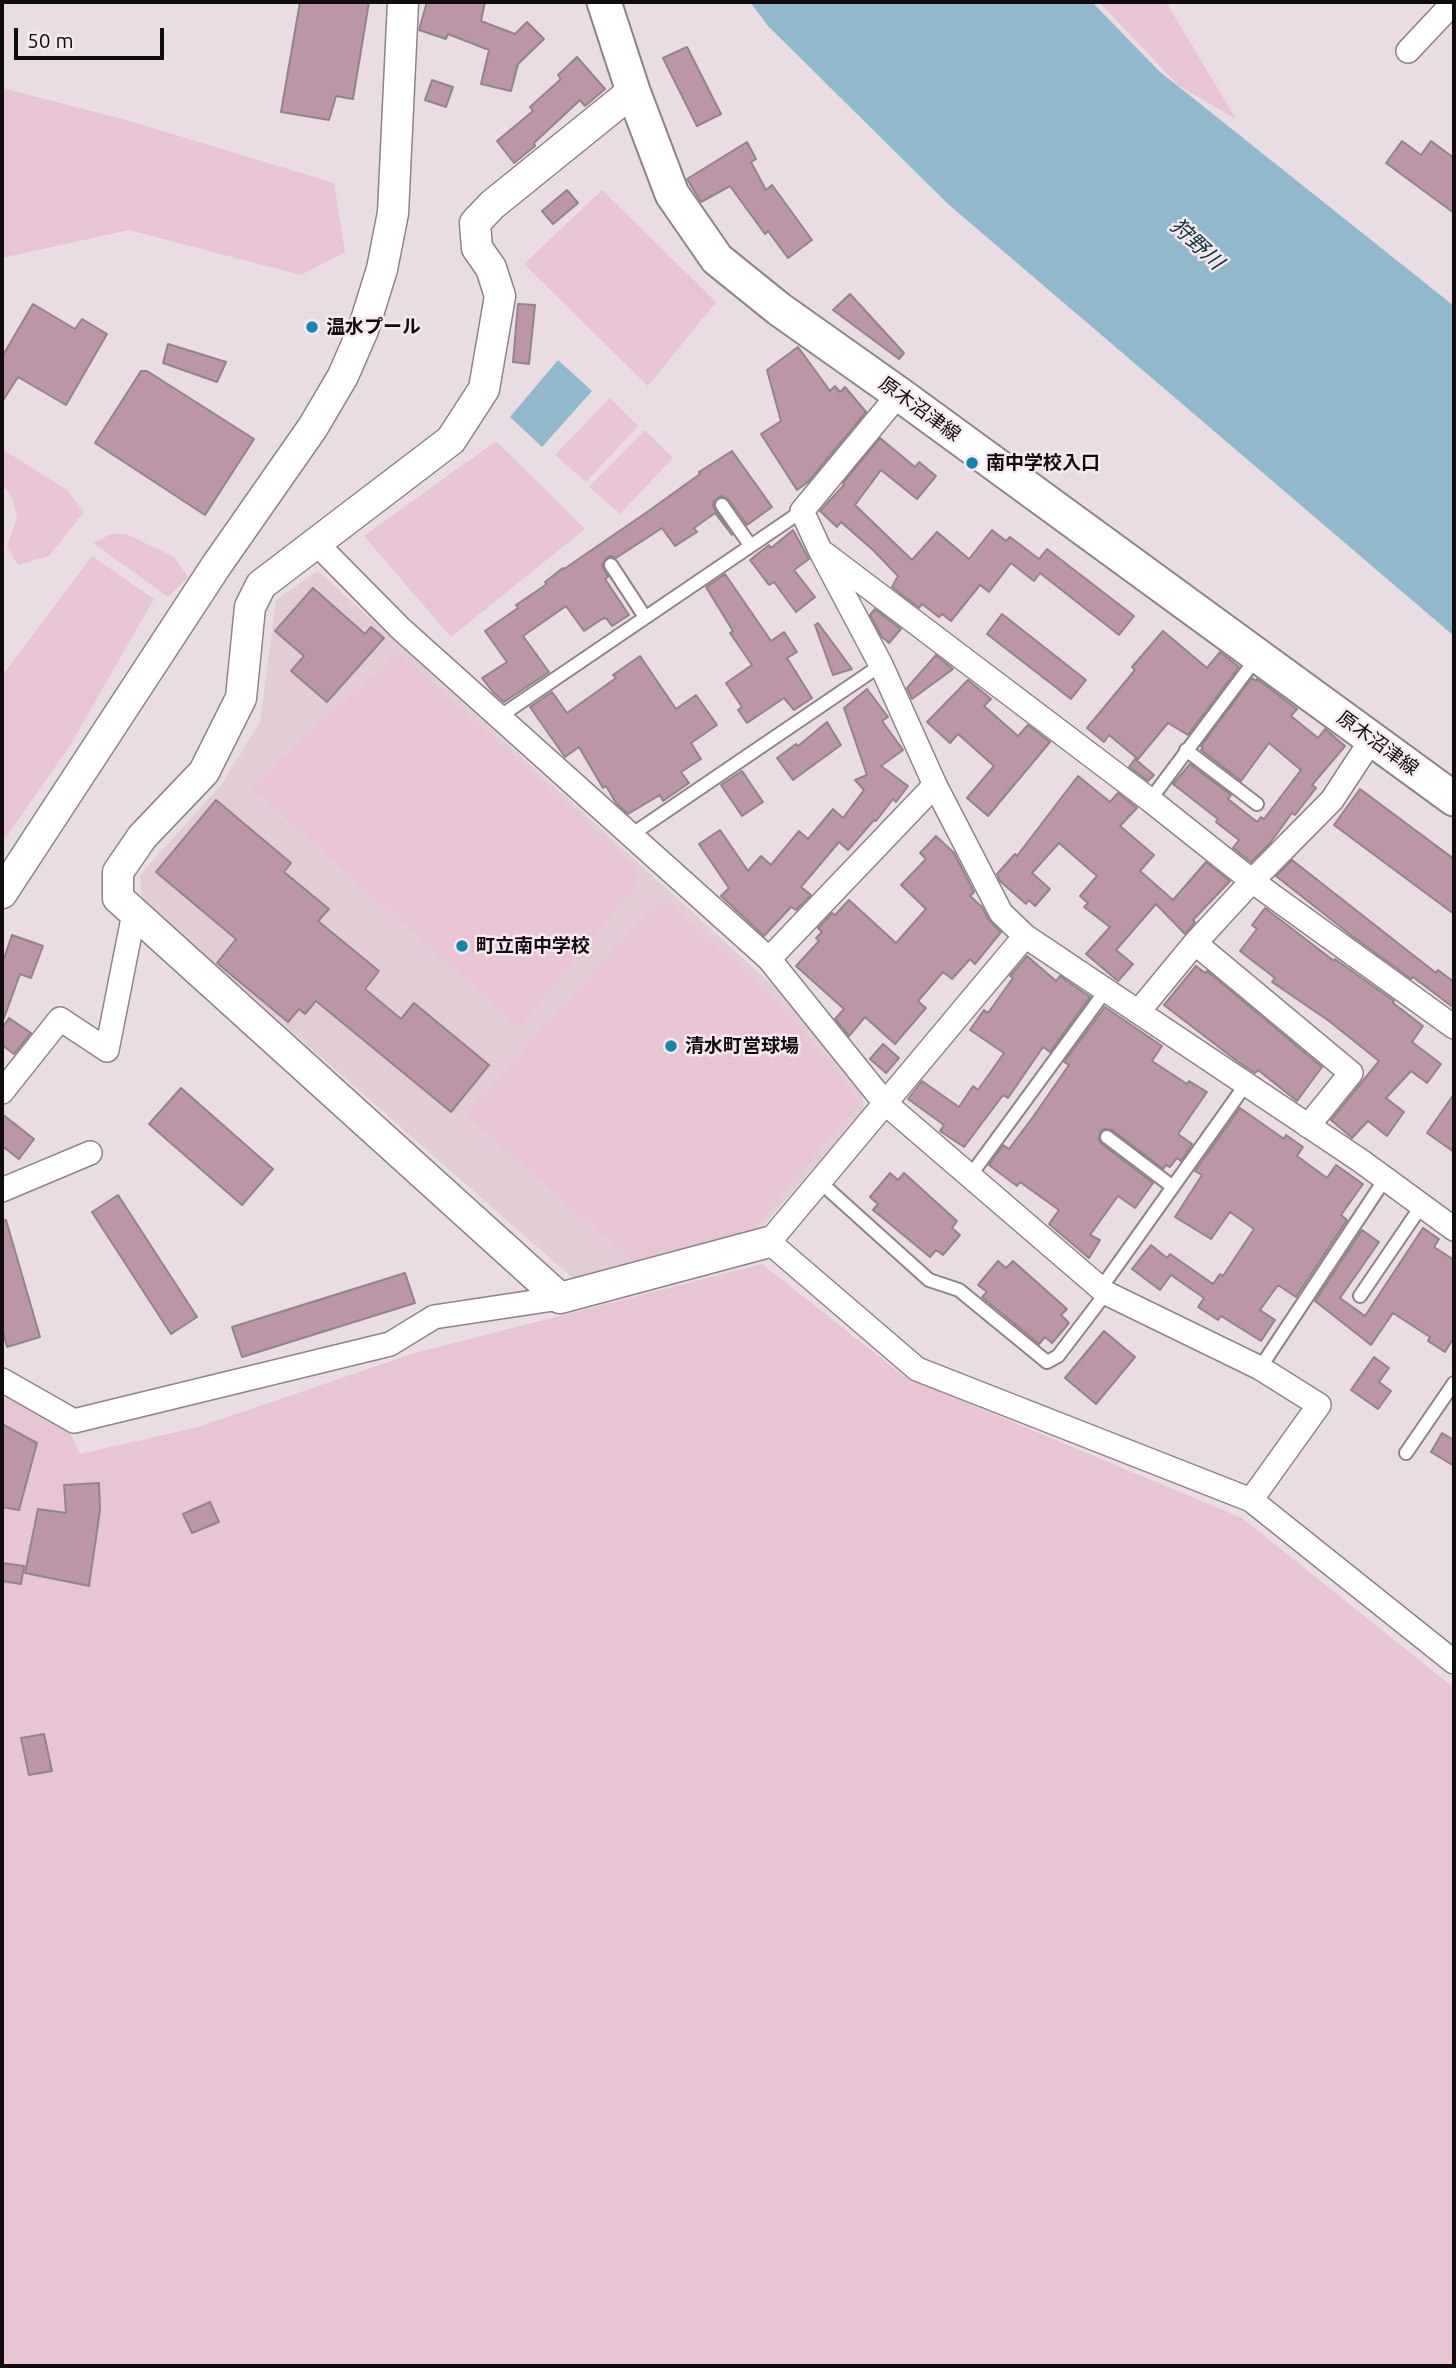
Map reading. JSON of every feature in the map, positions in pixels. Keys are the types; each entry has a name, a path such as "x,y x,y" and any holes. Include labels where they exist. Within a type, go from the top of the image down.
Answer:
{"main road":[{"name":"原木沼津線","path":"604,2 633,91 672,194 717,259 779,309 1454,799"}],"street":[{"path":"2,892 216,566 313,427 343,376 363,330 382,268 393,213 403,2"},
{"path":"1408,51 1454,2"},
{"path":"560,1298 118,898 118,872 142,837 204,772 241,698 250,607 261,585 451,440 484,389 500,296 491,268 477,248 475,223 492,205 633,91"},
{"path":"899,394 802,511 881,665 935,785 1001,913 1025,936 1308,1126 1454,1229"},
{"path":"315,542 400,628 769,959 885,1103 1104,1291 1260,1368 1319,1405 1251,1500"},
{"path":"820,550 1150,800 1252,881 1454,1027"},
{"path":"1138,1012 1195,943 1332,800 1372,739"},
{"path":"769,959 935,785"},
{"path":"2,1092 60,1019 107,1050 134,913"},
{"path":"2,1381 74,1421 390,1344 434,1317 560,1298 769,1242 1025,936"},
{"path":"1195,943 1351,1073 1308,1126"},
{"path":"2,1190 90,1153"},
{"path":"769,1242 917,1370 1251,1500 1454,1662"}],"lane":[{"path":"722,505 750,545"},
{"path":"499,717 802,511"},
{"path":"611,565 645,617"},
{"path":"1150,800 1258,656"},
{"path":"631,835 881,665"},
{"path":"1186,750 1257,804"},
{"path":"970,1176 1106,990"},
{"path":"820,1182 929,1280 959,1290 1047,1362 1058,1356 1246,1084"},
{"path":"1107,1137 1173,1187"},
{"path":"1260,1368 1385,1179"},
{"path":"1360,1296 1422,1205"},
{"path":"1406,1453 1454,1383"}],"shaded area":[{"path":"1099,2 1166,2 1236,119 1179,86"},
{"path":"2,88 126,120 334,183 345,252 301,275 129,230 2,258"},
{"path":"602,190 716,302 648,386 524,264"},
{"path":"610,398 638,426 586,482 555,455"},
{"path":"645,430 673,458 620,514 589,487"},
{"path":"496,441 585,529 451,637 364,536"},
{"path":"2,449 67,490 84,512 49,556 18,565 7,547 17,517 13,499 2,483"},
{"path":"111,534 126,534 174,557 188,577 168,597 93,543"},
{"path":"92,556 154,599 69,747 2,843 2,676"},
{"name":"町立南中学校","path":"318,571 780,992 862,1094 864,1109 757,1233 576,1281 142,900 140,875 222,784 260,722 276,600"},
{"path":"398,652 637,867 637,885 520,1028 250,787"},
{"name":"清水町営球場","path":"669,904 775,998 855,1094 856,1107 753,1229 635,1263 465,1115 653,905"},
{"path":"762,1264 905,1377 1242,1518 1454,1688 1454,2366 2,2366 2,1385 67,1426 80,1454 198,1427 415,1353"}],"water":[{"name":"狩野川","path":"750,2 1092,2 1159,71 1454,306 1454,636 948,204 768,26"},
{"path":"558,360 592,391 542,447 510,417"}],"building":[{"path":"300,2 369,2 353,99 336,96 329,120 281,112"},
{"path":"427,2 485,2 481,21 515,34 527,22 544,39 518,64 511,91 481,84 489,50 448,34 446,39 419,30"},
{"path":"687,47 721,114 697,126 663,58"},
{"path":"577,57 605,89 585,106 580,100 534,143 535,146 514,163 497,141 533,111 530,107 561,79 558,75"},
{"path":"432,80 453,87 446,107 425,100"},
{"path":"1402,141 1421,155 1431,141 1454,158 1454,213 1386,163"},
{"path":"747,142 756,159 751,162 766,190 772,185 812,240 788,258 768,231 765,234 730,186 701,202 687,179"},
{"path":"567,190 578,203 553,224 542,211"},
{"path":"850,294 904,353 899,359 833,310"},
{"path":"33,304 75,329 82,319 107,334 66,405 18,377 2,402 2,357"},
{"path":"518,304 535,305 529,364 513,362"},
{"path":"168,344 226,362 217,382 163,363"},
{"path":"798,347 830,391 835,386 840,392 845,387 866,412 808,482 797,490 761,434 781,421 767,370"},
{"path":"141,371 147,371 254,439 205,515 95,443"},
{"path":"880,438 915,467 919,462 936,476 917,499 881,470 855,505 912,560 937,532 969,559 992,530 1006,541 1010,537 1039,559 1047,549 1134,616 1119,635 1040,573 1034,581 1011,563 989,592 980,585 951,621 942,614 939,617 922,604 919,608 892,587 898,576 873,550 841,522 837,527 820,511"},
{"path":"732,451 772,507 747,525 729,500 721,496 714,501 713,506 732,535 715,513 694,528 697,532 675,546 662,528 616,558 606,558 602,565 608,577 605,579 629,615 612,626 606,618 602,619 584,631 566,606 523,636 549,672 504,702 493,692 482,678 507,662 485,631 518,608 516,605 547,584 545,582 563,568"},
{"path":"793,530 809,559 794,570 815,597 796,612 774,582 769,585 750,560 769,545 771,548"},
{"path":"725,574 771,641 784,632 797,652 787,658 812,698 794,710 784,698 747,723 738,710 742,707 726,683 752,665 730,633 733,631 706,587"},
{"path":"313,588 365,634 371,627 384,638 327,702 291,671 304,656 275,631"},
{"path":"875,609 901,629 889,643 882,637 870,615"},
{"path":"1002,614 1086,680 1071,699 987,634"},
{"path":"818,623 852,669 833,675 815,625"},
{"path":"1163,631 1207,668 1220,652 1239,667 1188,735 1168,723 1138,759 1109,735 1104,742 1087,728 1135,670 1132,667"},
{"path":"936,655 953,669 912,699 907,688"},
{"path":"640,656 676,709 696,695 717,725 691,743 701,759 681,772 689,783 663,801 660,795 628,814 616,803 606,786 603,788 579,747 565,757 530,707 552,692 567,713 616,678 613,675"},
{"path":"1252,678 1297,709 1291,716 1318,738 1325,729 1345,746 1312,785 1316,788 1295,815 1292,813 1270,843 1251,862 1233,848 1239,840 1216,822 1218,819 1173,784 1190,764 1231,795 1228,799 1257,822 1261,817 1264,819 1301,770 1269,743 1241,781 1201,750 1201,746"},
{"path":"968,680 991,699 984,706 1018,736 1028,725 1050,742 988,816 967,798 994,766 958,734 950,743 927,722"},
{"path":"867,689 888,717 882,721 903,750 881,766 908,786 896,802 893,799 848,850 839,842 801,887 811,895 796,910 791,907 764,936 721,896 729,888 699,844 720,830 748,871 761,856 771,865 799,831 808,839 833,809 843,818 864,790 855,780 867,775 844,708"},
{"path":"827,722 841,745 793,780 777,758 796,744 798,746"},
{"path":"1135,759 1154,775 1148,781 1129,767"},
{"path":"742,771 763,802 742,816 721,785"},
{"path":"1078,776 1110,802 1118,793 1137,808 1120,826 1154,855 1140,871 1173,900 1206,862 1230,881 1193,920 1195,922 1185,934 1156,904 1116,950 1133,964 1118,981 1086,954 1110,927 1084,907 1088,903 1080,896 1097,876 1059,843 1032,873 1050,889 1035,906 1029,900 1026,904 1000,881 997,874 1015,854 1017,856"},
{"path":"1360,789 1454,859 1454,914 1334,825"},
{"path":"216,800 291,863 284,872 329,909 318,921 379,971 365,989 401,1019 414,1003 489,1065 451,1112 316,1001 305,1014 299,1009 288,1022 217,963 236,939 156,872"},
{"path":"936,836 954,853 974,892 970,896 1001,932 975,964 970,959 952,979 943,972 918,1001 926,1008 895,1044 865,1017 849,1036 835,1019 844,1009 796,966 819,941 816,938 822,932 818,928 849,900 896,943 926,909 901,885 926,859 920,853"},
{"path":"1292,860 1436,973 1438,970 1454,982 1454,1008 1352,936 1276,876"},
{"path":"1265,908 1334,961 1335,959 1394,1001 1393,1003 1423,1026 1412,1042 1441,1064 1427,1083 1411,1071 1386,1098 1404,1112 1387,1136 1368,1121 1352,1138 1331,1120 1379,1061 1329,1021 1272,982 1275,978 1240,951 1257,929 1252,925"},
{"path":"12,935 43,946 31,978 20,974 2,1018 2,964"},
{"path":"1027,956 1056,981 1060,976 1090,997 1050,1052 1043,1047 1008,1098 1003,1095 964,1147 940,1131 944,1125 908,1099 922,1081 959,1107 973,1086 978,1090 1004,1053 970,1030 984,1010 988,1013 1013,978 1010,976"},
{"path":"1196,966 1205,973 1207,971 1322,1067 1297,1101 1258,1070 1255,1073 1237,1061 1164,1005"},
{"path":"1105,1007 1162,1046 1152,1061 1187,1084 1189,1081 1207,1092 1178,1134 1192,1144 1181,1161 1177,1158 1170,1167 1166,1165 1163,1169 1112,1130 1104,1129 1100,1132 1099,1140 1102,1144 1153,1183 1135,1208 1118,1196 1090,1235 1100,1240 1089,1258 1049,1224 1059,1210 1020,1182 1017,1186 989,1165 1003,1145 1009,1149 1033,1117 1069,1065 1064,1062"},
{"path":"9,1018 31,1033 14,1054 2,1045 2,1028"},
{"path":"883,1044 899,1058 886,1073 870,1059"},
{"path":"181,1088 273,1169 242,1205 149,1124"},
{"path":"1454,1094 1454,1152 1427,1133"},
{"path":"1240,1108 1284,1139 1286,1135 1303,1147 1297,1156 1327,1178 1336,1165 1363,1184 1341,1215 1347,1220 1296,1297 1278,1285 1260,1310 1275,1320 1261,1341 1221,1316 1218,1320 1198,1307 1204,1298 1171,1275 1160,1290 1132,1269 1151,1245 1167,1258 1170,1254 1213,1284 1220,1274 1223,1276 1254,1229 1230,1212 1211,1239 1175,1217 1202,1175 1195,1171"},
{"path":"2,1114 34,1139 19,1159 2,1146"},
{"path":"890,1173 898,1180 904,1173 957,1221 952,1228 960,1235 943,1255 936,1250 930,1257 873,1210 878,1204 870,1197"},
{"path":"118,1195 197,1317 171,1334 92,1212"},
{"path":"6,1220 40,1337 7,1347 2,1327 2,1221"},
{"path":"1423,1228 1439,1239 1434,1247 1454,1260 1454,1337 1445,1352 1428,1341 1430,1337 1393,1313 1371,1345 1315,1301 1362,1230 1379,1242 1340,1298 1365,1316"},
{"path":"998,1261 1006,1268 1013,1261 1067,1309 1061,1315 1069,1323 1052,1343 1045,1337 1039,1344 982,1297 987,1292 978,1285"},
{"path":"405,1273 415,1303 242,1357 232,1327"},
{"path":"1104,1331 1135,1357 1096,1404 1065,1378"},
{"path":"1374,1357 1389,1368 1379,1382 1391,1391 1378,1409 1351,1390"},
{"path":"2,1424 37,1443 19,1510 2,1507"},
{"path":"1442,1433 1454,1440 1454,1466 1431,1452"},
{"path":"99,1483 100,1510 89,1586 25,1573 38,1509 66,1513 64,1485"},
{"path":"210,1502 219,1522 192,1533 183,1514"},
{"path":"2,1563 24,1566 21,1584 2,1581"},
{"path":"44,1734 52,1771 29,1775 21,1738"}],"place":[{"name":"温水プール","path":"312,327"},
{"name":"南中学校入口","path":"972,463"},
{"name":"町立南中学校","path":"462,946"},
{"name":"清水町営球場","path":"671,1046"}]}
